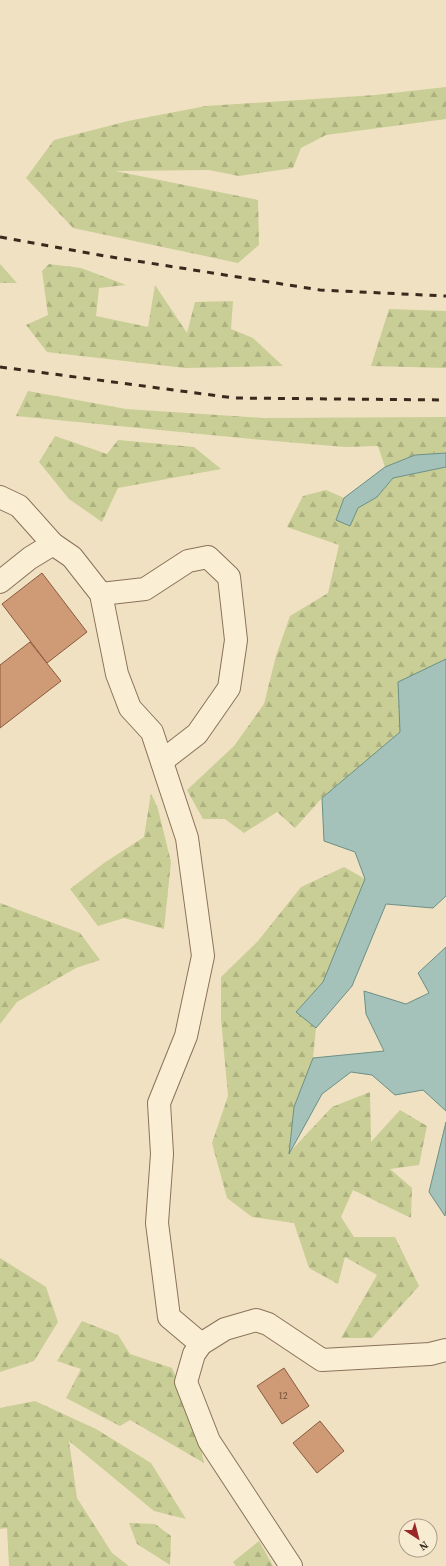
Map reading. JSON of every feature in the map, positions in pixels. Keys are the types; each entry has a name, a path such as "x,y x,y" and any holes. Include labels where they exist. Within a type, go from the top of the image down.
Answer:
{"lane":[{"path":"0,497 19,506 53,544 72,557 101,594 117,674 130,708 152,732 186,838 203,956 186,1036 159,1103 162,1154 157,1223 169,1317 201,1344"},
{"path":"0,582 30,558 53,544"},
{"path":"101,594 145,589 188,561 208,557 229,577 236,640 229,688 198,734 162,760"},
{"path":"291,1566 210,1441 186,1382 194,1354 201,1344 225,1329 256,1320 268,1324 322,1360 430,1354 446,1350"}],"green space":[{"path":"446,87 446,119 326,135 301,148 293,168 239,176 209,170 115,171 258,200 259,245 238,263 73,228 26,178 54,140 128,121 206,106 375,95"},
{"path":"0,264 17,283 0,283"},
{"path":"49,264 81,268 126,285 99,288 96,316 148,327 155,285 187,333 195,302 233,301 231,329 253,338 283,366 185,368 47,352 26,325 48,315 42,271"},
{"path":"389,309 446,311 446,368 371,366"},
{"path":"28,391 126,409 264,418 446,417 446,453 415,455 385,467 378,446 345,447 16,416"},
{"path":"55,436 107,454 118,440 194,447 221,469 118,488 102,522 69,499 39,462"},
{"path":"446,467 446,659 399,682 400,732 322,798 295,828 277,812 244,833 225,819 203,819 187,790 234,746 264,704 276,656 290,616 328,593 339,545 287,527 303,496 326,490 344,498 336,520 377,497 393,478"},
{"path":"151,793 158,809 171,862 164,929 124,918 98,926 70,889 104,863 144,837"},
{"path":"344,867 365,879 323,982 297,1011 316,1028 313,1058 294,1107 289,1153 332,1107 370,1092 371,1142 400,1110 427,1126 419,1165 390,1169 412,1188 411,1218 353,1190 341,1217 354,1237 395,1237 419,1286 372,1338 341,1338 377,1275 345,1257 338,1284 309,1268 294,1223 252,1217 227,1198 212,1143 228,1096 221,1019 221,977 258,941 301,887"},
{"path":"0,903 80,933 100,960 76,968 17,1002 0,1024"},
{"path":"0,1258 46,1287 58,1322 34,1361 0,1372"},
{"path":"82,1321 118,1335 130,1354 172,1368 194,1418 204,1463 130,1420 120,1426 66,1398 81,1369 57,1361"},
{"path":"35,1401 96,1429 151,1463 186,1519 154,1511 69,1441 77,1498 112,1553 129,1566 9,1566 7,1528 0,1529 0,1408"},
{"path":"129,1523 155,1524 171,1536 170,1565 137,1544"},
{"path":"259,1541 273,1566 236,1566 233,1562"}],"water":[{"path":"446,453 446,467 393,478 377,497 358,508 350,526 336,520 344,498 385,467 415,455"},
{"path":"446,659 446,896 433,908 386,904 352,986 316,1028 296,1012 323,982 365,879 355,852 324,841 322,798 400,732 398,682"},
{"path":"446,947 446,1111 423,1090 395,1095 372,1075 351,1072 322,1094 289,1154 294,1107 313,1058 384,1051 366,1014 364,991 406,1004 429,993 418,973"},
{"path":"446,1122 446,1209 445,1216 429,1192"}],"building":[{"path":"42,573 87,632 47,663 2,604"},
{"path":"30,642 61,681 0,728 0,665"},
{"path":"284,1368 309,1406 282,1424 257,1386"},
{"path":"320,1421 344,1451 317,1473 293,1443"}],"railway":[{"path":"0,237 105,256 320,290 446,296"},
{"path":"0,367 234,398 446,400"}]}
